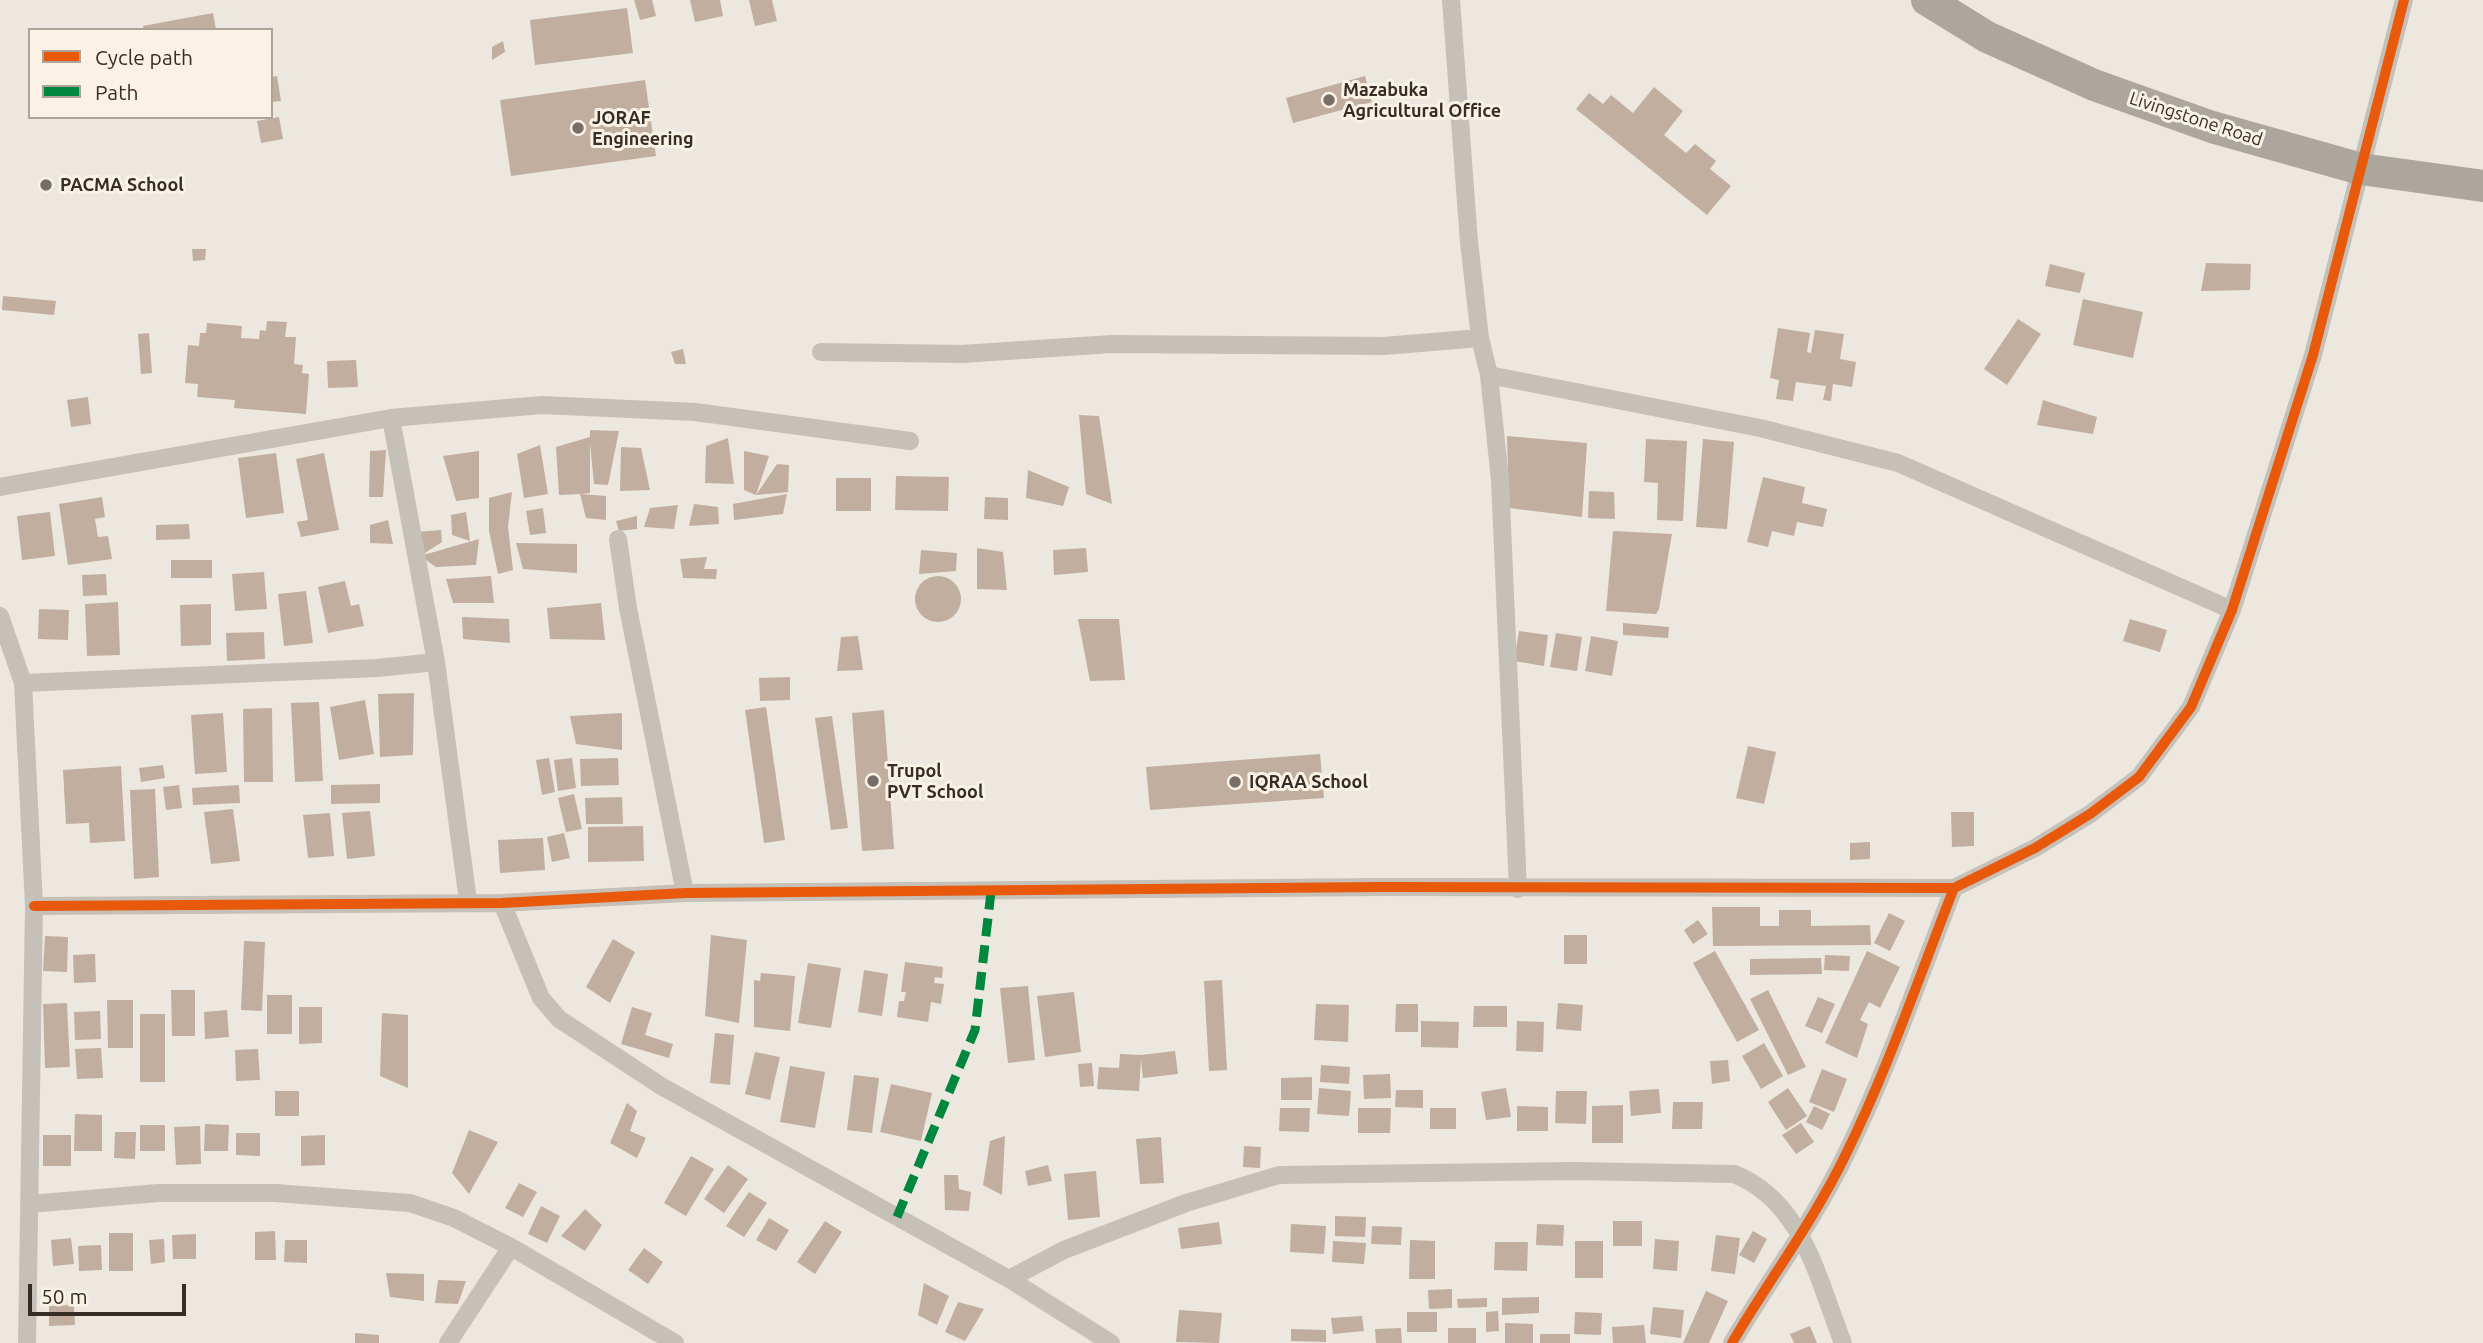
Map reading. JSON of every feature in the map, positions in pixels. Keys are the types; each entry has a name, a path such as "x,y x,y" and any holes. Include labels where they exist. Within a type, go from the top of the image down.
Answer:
{"highway":[{"name":"Livingstone Road","path":"1927,0 1987,37 2094,85 2212,128 2361,169 2483,186"}],"street":[{"path":"1451,0 1469,242 1480,338 1489,375 1501,493 1518,889"},
{"path":"34,906 468,901 502,903 685,893 1381,887 1954,888 2035,848 2090,814 2139,777 2191,707 2232,610 2313,355 2404,0"},
{"path":"821,352 962,354 1112,344 1384,346 1480,338"},
{"path":"1489,375 1760,428 1898,463 2232,610"},
{"path":"0,487 391,418 542,405 695,412 910,440"},
{"path":"391,418 436,662 468,901"},
{"path":"618,539 628,608 685,893"},
{"path":"0,616 23,682 34,906 27,1343"},
{"path":"23,682 377,668 436,662"},
{"path":"1732,1343 1801,1238 1845,1157 1880,1081 1954,888"},
{"path":"502,903 541,998 559,1019 661,1086 1009,1279 1111,1343"},
{"path":"1009,1279 1064,1250 1174,1207 1279,1175 1574,1171 1734,1174 1755,1182 1773,1195 1788,1214 1801,1238 1843,1343"},
{"path":"30,1204 158,1194 275,1193 361,1197 410,1203 454,1218 510,1247 675,1343"},
{"path":"448,1343 510,1247"}],"building":[{"path":"634,0 652,0 656,16 640,20"},
{"path":"690,0 720,0 723,16 695,22"},
{"path":"749,0 772,0 777,21 755,26"},
{"path":"627,8 633,53 535,65 530,20"},
{"path":"213,13 216,28 144,28"},
{"path":"503,41 505,52 492,60 492,47"},
{"path":"277,76 281,101 273,102 273,77"},
{"name":"Mazabuka Agricultural Office","path":"1365,76 1372,102 1293,123 1286,98"},
{"name":"JORAF Engineering","path":"645,80 656,156 511,176 500,100"},
{"path":"1654,87 1683,111 1664,135 1686,153 1695,144 1716,161 1710,169 1731,186 1707,215 1576,109 1589,93 1603,104 1611,95 1633,113"},
{"path":"279,117 283,139 261,143 257,121"},
{"path":"192,249 206,249 205,260 193,261"},
{"path":"2206,263 2251,264 2250,290 2201,291"},
{"path":"2050,264 2085,273 2080,293 2045,286"},
{"path":"3,296 56,301 54,315 2,310"},
{"path":"2083,299 2143,312 2133,358 2073,345"},
{"path":"2018,319 2041,334 2007,385 1984,369"},
{"path":"267,321 287,322 285,337 296,337 294,364 303,365 302,373 309,374 306,414 234,408 235,400 197,397 198,384 185,383 188,345 199,346 200,333 206,333 207,323 242,326 241,338 259,339 260,330 266,331"},
{"path":"1778,328 1810,333 1807,352 1811,353 1815,330 1844,334 1840,359 1856,362 1852,387 1833,384 1831,401 1823,400 1826,386 1796,382 1793,401 1776,399 1779,380 1770,378"},
{"path":"149,333 152,373 141,374 138,334"},
{"path":"683,349 686,364 675,364 671,352"},
{"path":"356,360 358,387 328,388 327,361"},
{"path":"88,397 91,424 71,427 67,400"},
{"path":"2043,400 2097,417 2093,434 2037,425"},
{"path":"1079,415 1099,416 1112,504 1086,494"},
{"path":"590,430 619,431 608,485 594,484 590,443 590,493 581,494 606,496 606,520 586,518 580,494 559,495 556,447 590,437"},
{"path":"1507,436 1587,443 1582,517 1509,508"},
{"path":"728,438 734,484 705,483 706,446"},
{"path":"1646,439 1687,441 1683,521 1657,520 1658,483 1644,482"},
{"path":"1703,439 1734,442 1727,529 1696,527"},
{"path":"540,445 548,494 524,498 517,454"},
{"path":"621,447 641,448 650,490 620,491"},
{"path":"386,450 383,497 369,497 370,451"},
{"path":"479,451 479,498 456,501 443,456"},
{"path":"744,451 769,456 756,495 744,490"},
{"path":"276,453 284,513 246,518 238,458"},
{"path":"324,453 339,530 301,537 297,522 308,520 296,459"},
{"path":"777,464 789,465 788,492 756,495"},
{"path":"1028,470 1069,487 1063,506 1026,498"},
{"path":"896,476 949,477 948,511 895,510"},
{"path":"1763,477 1805,487 1802,503 1827,509 1823,527 1797,522 1794,536 1772,531 1768,547 1747,542"},
{"path":"836,478 871,478 871,511 836,511"},
{"path":"1589,491 1614,492 1615,519 1588,518"},
{"path":"512,492 508,527 513,570 498,574 489,531 489,498"},
{"path":"787,494 783,514 734,520 733,504"},
{"path":"102,497 105,517 95,519 98,537 108,536 112,559 68,565 59,504"},
{"path":"985,497 1008,498 1008,520 984,519"},
{"path":"694,504 718,507 719,524 689,526"},
{"path":"678,505 674,529 644,527 650,508"},
{"path":"543,508 546,533 530,535 526,511"},
{"path":"50,512 55,556 22,560 17,516"},
{"path":"466,512 470,541 452,535 451,515"},
{"path":"637,516 637,529 619,531 616,521"},
{"path":"388,520 393,544 370,543 370,525"},
{"path":"189,524 190,539 156,540 156,525"},
{"path":"441,530 442,542 420,556 417,532"},
{"path":"1613,531 1672,534 1656,614 1606,611"},
{"path":"479,539 476,565 436,567 420,556"},
{"path":"516,543 577,544 577,573 523,569"},
{"path":"977,548 1003,552 1007,590 977,589"},
{"path":"1086,548 1088,572 1054,575 1053,550"},
{"path":"921,550 957,553 956,571 919,574"},
{"path":"707,557 704,569 717,569 716,579 683,578 680,559"},
{"path":"171,560 212,560 212,578 171,578"},
{"path":"264,572 267,609 235,611 232,574"},
{"path":"106,574 107,595 83,596 82,575"},
{"path":"491,576 494,603 453,603 446,579"},
{"path":"938,576 947,577 954,583 960,590 960,608 954,615 947,621 938,622 929,621 922,615 916,608 915,599 916,590 922,583 929,577"},
{"path":"345,581 351,606 359,604 364,626 328,633 318,587"},
{"path":"306,591 313,643 284,646 278,594"},
{"path":"118,602 120,655 87,656 85,604"},
{"path":"601,603 605,640 550,639 547,608"},
{"path":"211,604 211,645 181,646 180,605"},
{"path":"39,609 69,610 68,640 38,639"},
{"path":"462,617 509,619 510,643 463,639"},
{"path":"1078,619 1119,619 1125,680 1090,681"},
{"path":"2130,619 2167,630 2160,652 2123,641"},
{"path":"1623,623 1669,627 1668,638 1623,635"},
{"path":"1519,631 1548,635 1544,666 1514,661"},
{"path":"264,632 265,659 227,661 226,633"},
{"path":"1556,633 1582,637 1577,671 1550,667"},
{"path":"858,636 863,670 837,671 841,637"},
{"path":"1591,636 1618,641 1612,676 1585,671"},
{"path":"790,677 790,700 760,701 759,678"},
{"path":"414,693 413,755 380,757 378,694"},
{"path":"365,700 374,754 339,760 330,707"},
{"path":"319,702 323,781 295,782 291,703"},
{"path":"766,707 785,840 764,843 745,710"},
{"path":"272,708 273,782 244,782 243,709"},
{"name":"Trupol PVT School","path":"884,710 894,849 862,851 852,713"},
{"path":"223,713 227,772 195,774 191,715"},
{"path":"622,713 622,750 576,744 570,716"},
{"name":"Trupol PVT School","path":"832,716 848,828 831,830 815,718"},
{"path":"1748,746 1776,752 1764,804 1736,798"},
{"name":"IQRAA School","path":"1320,754 1324,798 1150,810 1146,767"},
{"path":"549,758 555,792 542,795 536,760"},
{"path":"572,758 576,788 558,791 554,760"},
{"path":"618,758 619,785 581,786 580,759"},
{"path":"163,765 165,778 141,782 139,768"},
{"path":"121,766 125,841 90,843 89,823 66,824 63,770"},
{"path":"380,784 380,803 331,804 331,785"},
{"path":"179,785 182,808 166,810 163,787"},
{"path":"239,785 240,803 193,805 192,788"},
{"path":"155,789 159,877 134,879 130,790"},
{"path":"574,794 582,829 566,832 558,798"},
{"path":"622,797 623,824 586,824 585,798"},
{"path":"233,809 240,861 211,864 204,812"},
{"path":"370,811 375,856 347,859 342,813"},
{"path":"1951,812 1974,812 1974,846 1952,847"},
{"path":"330,813 334,856 308,858 303,815"},
{"path":"643,826 644,861 588,862 588,827"},
{"path":"564,833 570,858 552,862 547,837"},
{"path":"543,838 545,870 500,873 498,840"},
{"path":"1870,842 1870,859 1850,860 1850,843"},
{"path":"1712,907 1760,907 1760,926 1779,926 1779,910 1811,910 1811,926 1870,925 1871,945 1713,946"},
{"path":"1889,913 1905,921 1890,951 1874,943"},
{"path":"1698,920 1708,934 1693,944 1684,930"},
{"path":"711,935 747,940 739,1023 705,1016"},
{"path":"1564,935 1587,935 1587,964 1564,964"},
{"path":"45,936 68,937 67,972 43,971"},
{"path":"613,939 635,952 610,1003 586,987"},
{"path":"244,941 265,942 262,1011 241,1010"},
{"path":"1715,951 1759,1030 1737,1042 1693,963"},
{"path":"1867,951 1900,967 1880,1008 1869,1002 1860,1020 1868,1024 1857,1058 1825,1043"},
{"path":"95,954 96,982 74,983 73,955"},
{"path":"1825,955 1850,956 1849,971 1824,970"},
{"path":"1821,958 1822,974 1750,975 1750,959"},
{"path":"905,962 943,967 942,978 935,977 934,983 944,984 941,1004 931,1002 928,1022 897,1017 899,1001 904,1001 906,992 901,992"},
{"path":"808,963 841,968 831,1028 798,1023"},
{"path":"864,970 888,974 882,1016 858,1012"},
{"path":"761,973 795,976 790,1031 754,1027 754,980 760,981"},
{"path":"1222,980 1227,1070 1209,1071 1204,981"},
{"path":"1028,986 1035,1060 1008,1063 1000,988"},
{"path":"171,990 195,990 195,1036 172,1036"},
{"path":"1768,990 1806,1067 1788,1075 1750,999"},
{"path":"1074,992 1081,1052 1045,1057 1037,996"},
{"path":"267,995 292,995 292,1034 267,1034"},
{"path":"1818,997 1835,1004 1822,1033 1805,1026"},
{"path":"107,1000 133,1000 133,1048 108,1048"},
{"path":"67,1003 70,1067 45,1068 43,1004"},
{"path":"1558,1003 1583,1005 1581,1031 1556,1029"},
{"path":"1316,1004 1349,1005 1348,1042 1314,1040"},
{"path":"1396,1004 1418,1004 1418,1032 1395,1032"},
{"path":"1474,1006 1507,1006 1507,1027 1473,1027"},
{"path":"299,1007 322,1007 322,1043 299,1044"},
{"path":"632,1007 652,1013 645,1035 673,1044 669,1058 621,1044"},
{"path":"227,1010 229,1037 205,1039 204,1012"},
{"path":"100,1011 101,1039 75,1040 74,1012"},
{"path":"382,1013 408,1015 408,1088 380,1076"},
{"path":"140,1014 165,1014 165,1082 140,1082"},
{"path":"1421,1021 1459,1022 1458,1048 1421,1047"},
{"path":"1517,1021 1544,1022 1543,1052 1516,1051"},
{"path":"715,1033 734,1035 730,1085 710,1083"},
{"path":"1764,1043 1783,1076 1761,1089 1742,1056"},
{"path":"101,1048 103,1078 77,1079 75,1049"},
{"path":"258,1049 260,1080 236,1081 235,1050"},
{"path":"1175,1051 1178,1074 1143,1078 1141,1059 1139,1091 1097,1089 1099,1067 1119,1068 1120,1054 1141,1055"},
{"path":"755,1052 780,1057 770,1100 745,1094"},
{"path":"1728,1060 1730,1081 1712,1084 1710,1061"},
{"path":"1092,1063 1094,1086 1080,1087 1078,1064"},
{"path":"1321,1065 1350,1067 1349,1084 1320,1082"},
{"path":"790,1066 825,1072 815,1128 780,1122"},
{"path":"1822,1069 1847,1079 1834,1112 1809,1102"},
{"path":"1390,1074 1391,1098 1364,1099 1363,1075"},
{"path":"854,1075 879,1078 872,1133 847,1130"},
{"path":"1312,1077 1312,1100 1281,1100 1281,1078"},
{"path":"891,1084 932,1093 921,1141 880,1132"},
{"path":"1319,1088 1351,1091 1349,1116 1317,1114"},
{"path":"1506,1088 1511,1117 1486,1120 1481,1092"},
{"path":"1788,1088 1807,1116 1786,1130 1768,1102"},
{"path":"1659,1089 1661,1113 1631,1116 1629,1091"},
{"path":"1396,1090 1423,1090 1423,1108 1395,1107"},
{"path":"275,1091 299,1091 299,1116 275,1116"},
{"path":"1556,1091 1587,1091 1586,1124 1555,1123"},
{"path":"1673,1102 1703,1102 1702,1129 1672,1129"},
{"path":"627,1103 637,1111 630,1131 646,1138 637,1158 610,1143"},
{"path":"1623,1105 1623,1143 1592,1143 1592,1106"},
{"path":"1517,1106 1548,1107 1548,1131 1517,1131"},
{"path":"1814,1106 1830,1114 1822,1130 1806,1122"},
{"path":"1280,1108 1310,1108 1309,1132 1279,1131"},
{"path":"1358,1108 1391,1108 1390,1133 1358,1133"},
{"path":"1430,1108 1456,1108 1456,1129 1430,1129"},
{"path":"75,1114 102,1115 102,1151 74,1151"},
{"path":"1801,1123 1814,1142 1796,1154 1782,1135"},
{"path":"205,1124 229,1125 228,1151 204,1151"},
{"path":"140,1125 165,1125 165,1151 140,1151"},
{"path":"200,1126 201,1164 176,1165 174,1127"},
{"path":"469,1130 498,1142 469,1194 452,1173"},
{"path":"115,1132 136,1132 135,1159 114,1158"},
{"path":"236,1133 260,1133 260,1156 236,1155"},
{"path":"43,1135 71,1135 71,1166 43,1166"},
{"path":"325,1135 325,1165 301,1166 301,1136"},
{"path":"1005,1136 1002,1195 983,1185 990,1141"},
{"path":"1161,1137 1164,1183 1140,1184 1136,1139"},
{"path":"1244,1146 1261,1147 1260,1168 1243,1167"},
{"path":"691,1156 714,1169 686,1216 664,1203"},
{"path":"728,1165 748,1179 724,1213 704,1199"},
{"path":"1048,1165 1052,1181 1028,1186 1025,1171"},
{"path":"1096,1171 1100,1217 1068,1220 1064,1174"},
{"path":"944,1175 958,1175 959,1189 971,1192 969,1211 945,1210"},
{"path":"519,1183 537,1192 523,1217 505,1208"},
{"path":"749,1192 767,1203 744,1237 726,1226"},
{"path":"541,1206 560,1216 547,1243 528,1234"},
{"path":"585,1209 602,1225 585,1251 561,1236"},
{"path":"1335,1216 1366,1217 1365,1237 1335,1236"},
{"path":"769,1218 789,1230 776,1251 756,1240"},
{"path":"825,1221 842,1232 815,1274 797,1262"},
{"path":"1613,1221 1642,1221 1642,1246 1613,1246"},
{"path":"1219,1222 1222,1244 1181,1249 1178,1228"},
{"path":"1291,1224 1326,1226 1324,1254 1290,1252"},
{"path":"1537,1224 1564,1225 1563,1246 1536,1245"},
{"path":"1372,1226 1402,1227 1401,1245 1371,1244"},
{"path":"275,1231 276,1260 255,1260 255,1232"},
{"path":"1753,1231 1767,1239 1754,1263 1739,1255"},
{"path":"109,1233 133,1233 133,1271 109,1271"},
{"path":"196,1234 196,1259 173,1259 172,1235"},
{"path":"1716,1235 1740,1238 1735,1274 1711,1271"},
{"path":"71,1238 74,1264 53,1266 51,1240"},
{"path":"164,1239 165,1262 151,1264 149,1240"},
{"path":"1655,1239 1679,1241 1677,1271 1653,1269"},
{"path":"285,1240 307,1240 307,1263 284,1262"},
{"path":"1410,1240 1435,1241 1435,1279 1409,1279"},
{"path":"1333,1241 1366,1243 1364,1264 1332,1262"},
{"path":"1575,1241 1603,1241 1603,1278 1575,1278"},
{"path":"1495,1242 1528,1242 1527,1271 1494,1270"},
{"path":"101,1245 102,1270 79,1271 78,1246"},
{"path":"644,1248 663,1262 648,1284 628,1270"},
{"path":"386,1273 424,1274 424,1301 390,1297"},
{"path":"438,1280 466,1281 458,1304 435,1303"},
{"path":"924,1283 949,1296 937,1325 918,1315"},
{"path":"1452,1289 1452,1308 1429,1309 1428,1290"},
{"path":"1706,1291 1728,1301 1709,1343 1683,1343"},
{"path":"1539,1297 1539,1313 1502,1315 1502,1298"},
{"path":"1487,1298 1487,1307 1458,1308 1457,1299"},
{"path":"958,1302 984,1309 965,1341 945,1332"},
{"path":"74,1305 75,1325 49,1326 49,1306"},
{"path":"1653,1307 1684,1310 1681,1338 1650,1334"},
{"path":"1179,1310 1222,1313 1219,1343 1176,1342"},
{"path":"1498,1311 1499,1331 1486,1332 1486,1312"},
{"path":"1407,1312 1437,1312 1437,1332 1407,1332"},
{"path":"1575,1312 1602,1313 1601,1335 1574,1334"},
{"path":"1362,1316 1364,1331 1333,1334 1331,1318"},
{"path":"1505,1323 1533,1324 1533,1343 1505,1343"},
{"path":"1644,1325 1646,1343 1613,1343 1612,1327"},
{"path":"1810,1326 1817,1343 1794,1343 1790,1334"},
{"path":"1401,1328 1402,1343 1376,1343 1375,1329"},
{"path":"1448,1328 1476,1328 1476,1343 1448,1343"},
{"path":"1291,1329 1326,1330 1326,1342 1291,1341"},
{"path":"355,1333 379,1335 379,1343 355,1343"},
{"path":"1540,1334 1570,1334 1570,1343 1540,1343"}],"marked path":[{"path":"897,1217 975,1030 991,892"}],"cycle path":[{"path":"1732,1343 1805,1228 1845,1156 1889,1056 1954,888 2035,848 2090,814 2139,777 2191,707 2232,610 2313,355 2404,0"},
{"path":"34,906 502,903 685,893 1381,887 1954,888"}],"place":[{"name":"Mazabuka Agricultural Office","path":"1329,100"},
{"name":"JORAF Engineering","path":"578,128"},
{"name":"PACMA School","path":"46,185"},
{"name":"Trupol PVT School","path":"873,781"},
{"name":"IQRAA School","path":"1235,782"}]}
